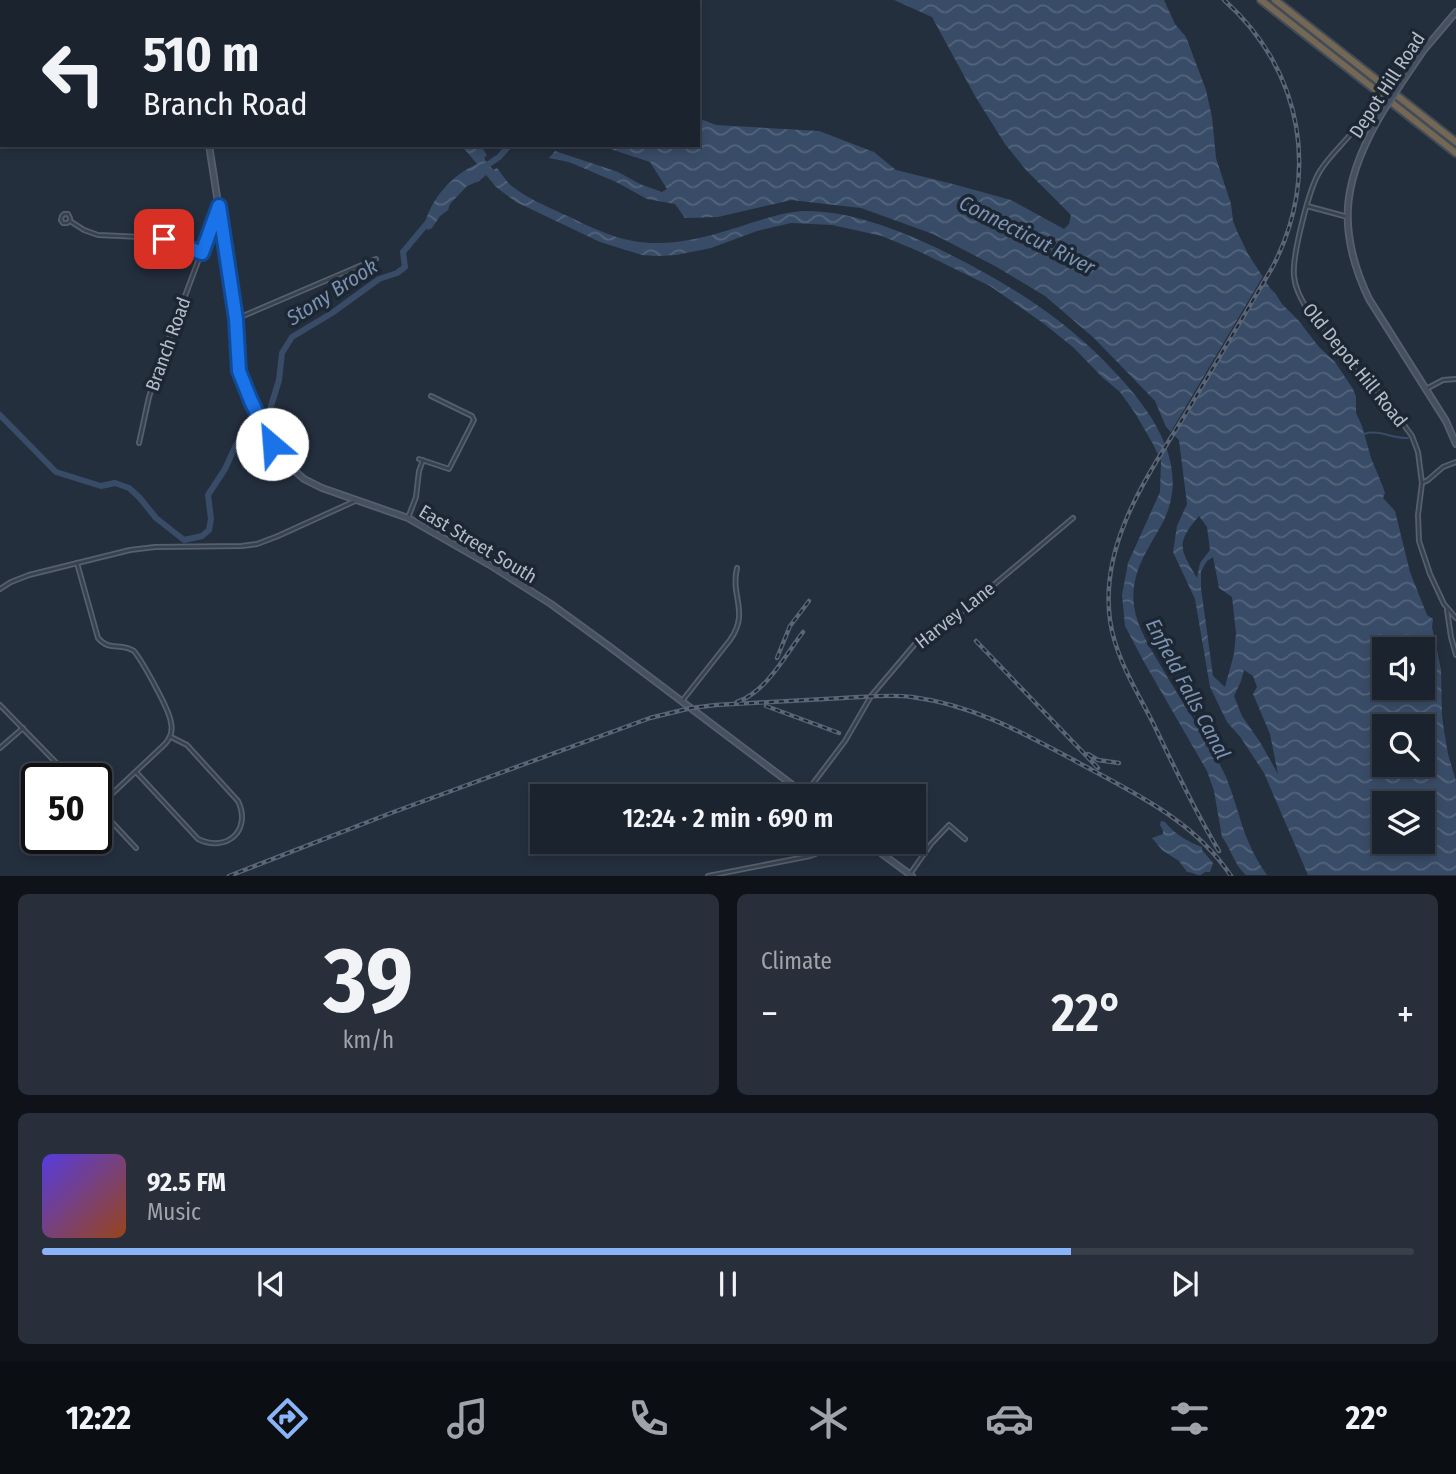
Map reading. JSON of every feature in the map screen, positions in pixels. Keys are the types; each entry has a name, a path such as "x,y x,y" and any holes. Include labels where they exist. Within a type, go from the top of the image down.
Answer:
{"highway":[{"path":"1261,0 1456,153"},
{"path":"1275,0 1456,142"}],"main road":[{"name":"Depot Hill Road","path":"1456,12 1425,48 1367,139 1357,161 1350,188 1348,216 1351,247 1359,278 1369,299 1446,421 1456,444"},
{"name":"East Street South","path":"209,147 236,319 239,371 272,444 288,465 304,479 322,488 408,518 551,604 791,784"},
{"path":"883,854 911,875"}],"street":[{"name":"Old Depot Hill Road","path":"1355,129 1321,169 1312,186 1294,265 1294,277 1298,294 1308,311 1412,436 1418,452 1422,483 1418,515 1419,541 1430,574 1447,610 1456,618"},
{"name":"Branch Road","path":"139,443 160,360 219,206"},
{"path":"1307,206 1348,216"},
{"path":"69,221 98,235 164,239 202,253"},
{"path":"236,319 376,259"},
{"path":"1426,389 1443,380 1456,379"},
{"path":"408,518 416,497 421,459 446,469 450,468 474,419 471,415 431,396"},
{"path":"1422,483 1456,461"},
{"path":"0,589 18,579 138,549 249,545 278,536 357,500"},
{"name":"Harvey Lane","path":"813,784 843,744 870,698 917,643 958,615 1073,518"},
{"path":"77,563 98,638 111,647 130,648 138,656 171,719 171,737 112,793"},
{"path":"682,701 737,628 740,614 734,588 737,568"},
{"path":"1447,610 1456,655"},
{"path":"0,705 57,763"},
{"path":"0,748 23,728"},
{"path":"135,772 198,839 213,844 232,838 242,821 242,809 238,801 187,745 171,737"},
{"path":"112,822 136,848"},
{"path":"911,875 931,844 949,825 965,839"},
{"path":"708,876 814,854"}],"water":[{"name":"Connecticut River","path":"894,0 1164,0 1175,24 1186,37 1206,90 1216,158 1237,231 1270,288 1319,347 1335,362 1353,389 1356,413 1385,493 1383,498 1395,511 1410,572 1427,615 1433,619 1434,637 1372,637 1372,700 1435,700 1435,641 1441,670 1444,731 1456,781 1456,875 1308,875 1264,773 1227,722 1210,687 1195,599 1173,552 1177,526 1187,504 1179,440 1166,427 1155,401 1094,338 1045,296 933,234 861,208 791,200 718,217 685,218 675,204 647,199 569,162 549,158 555,151 618,172 662,192 667,189 650,162 604,147 700,147 700,119 716,125 819,131 874,152 896,170 1011,200 1064,229 1069,224 1071,215 1026,170 1005,144 932,17","holes":["1199,516 1207,527 1210,550 1200,563 1197,578 1186,559 1184,540","1213,557 1219,588 1232,597 1236,633 1234,654 1225,687 1213,676 1201,588 1201,571","1244,670 1253,676 1257,687 1253,694 1270,734 1278,774 1242,716 1234,696"]},
{"path":"463,147 481,147 487,155 484,158 493,170 497,168 511,185 530,198 597,230 645,243 696,239 777,215 805,211 839,214 873,222 937,248 1000,281 1058,320 1094,351 1145,408 1168,452 1172,475 1171,499 1162,524 1137,573 1133,594 1138,622 1153,653 1219,763 1229,783 1249,843 1267,875 1246,875 1222,837 1214,791 1207,771 1125,626 1122,595 1128,563 1160,492 1161,461 1135,413 1120,392 1074,348 990,286 882,236 832,225 791,223 757,231 711,248 676,255 642,255 600,242 516,202 496,187 486,175 467,186 432,228 428,230 424,227 431,207 443,189 477,164"},
{"path":"1161,821 1182,837 1202,847 1213,863 1210,872 1199,875 1187,872 1179,861 1162,850 1152,838 1163,834"}],"pier":[{"path":"1265,273 1268,277 1172,438 1169,435"}],"waterway":[{"name":"Stony Brook","path":"483,168 508,147"},
{"name":"Stony Brook","path":"0,415 56,472 101,486 115,483 129,488 156,518 184,540 202,536 209,530 211,519 208,495 246,431 267,419 279,380 282,353 292,337 332,313 379,279 405,267 403,252 429,221"},
{"path":"1364,434 1408,438"}],"railway":[{"path":"1219,851 1122,660 1110,620 1109,590 1113,562 1132,507 1145,480 1272,268 1287,233 1296,197 1299,161 1296,126 1287,91 1272,58 1251,28 1224,0"},
{"path":"777,658 790,626 809,601"},
{"path":"737,702 766,682 803,632"},
{"path":"976,641 1098,768"},
{"path":"229,876 650,718 716,705 887,696 912,697 957,707 998,722 1039,742 1162,810 1200,839 1231,876"},
{"path":"766,706 839,733"},
{"path":"1088,754 1098,760 1119,763"}],"route":[{"path":"164,239 202,253 219,206 236,319 239,371 272,444"}],"water label":[{"name":"Enfield Falls Canal","path":"1188,689"}]}
